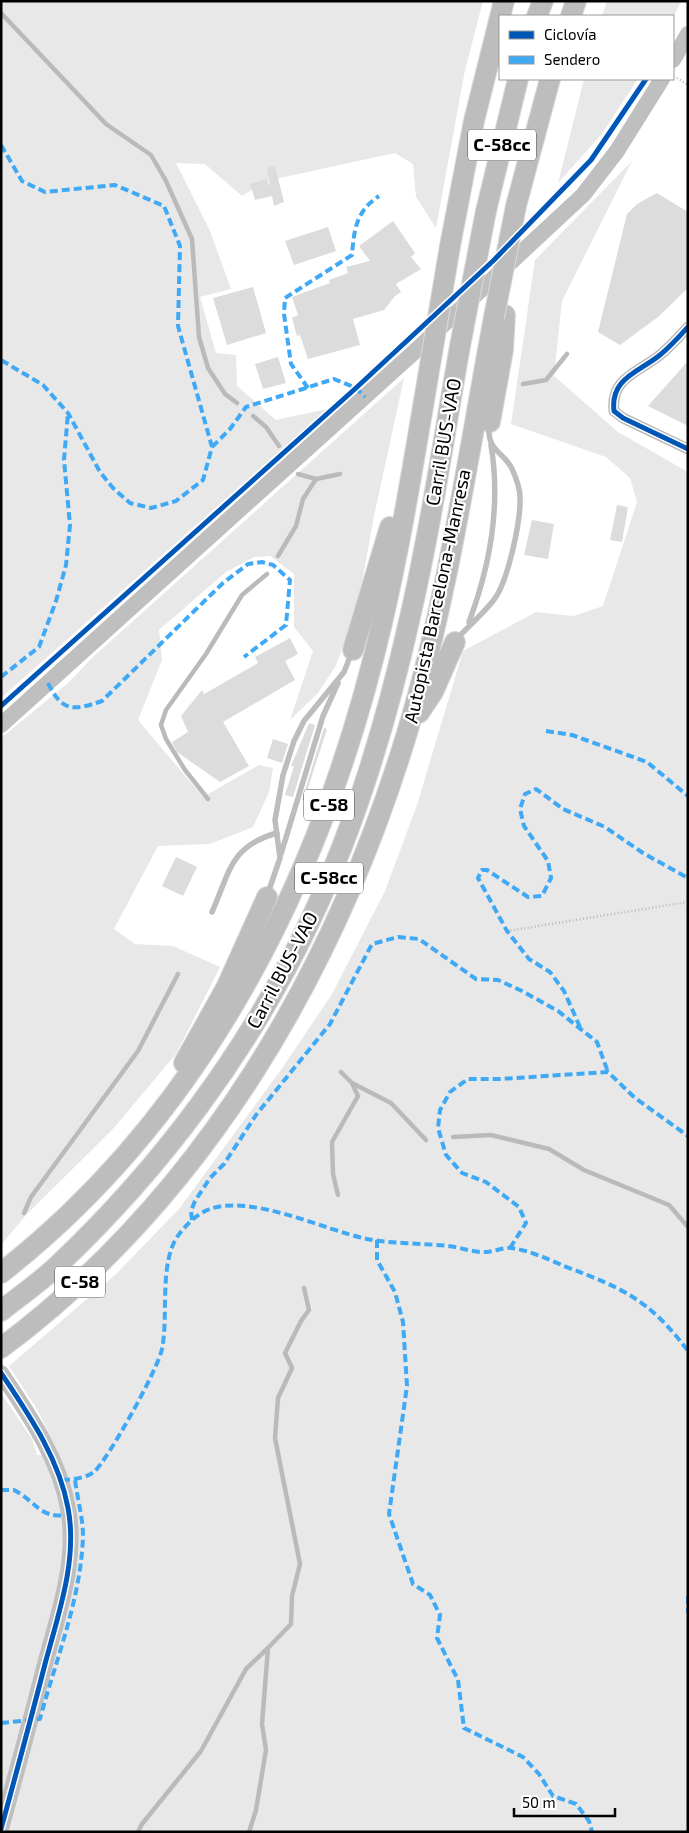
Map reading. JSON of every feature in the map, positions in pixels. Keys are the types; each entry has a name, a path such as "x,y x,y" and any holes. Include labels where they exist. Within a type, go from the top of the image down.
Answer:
{"highway":[{"name":"C-58","path":"500,15 504,1"},
{"path":"536,15 541,1"},
{"path":"571,15 576,1"},
{"name":"C-58","path":"1,1273 89,1194 156,1118 216,1035 252,976 290,899 323,821 346,755 382,624 474,121 499,21"},
{"name":"Carril BUS-VAO","path":"1,1311 56,1267 97,1225 153,1164 201,1106 265,1005 311,919 362,791 398,667 428,533 460,346 486,211 518,80"},
{"name":"Autopista Barcelona-Manresa","path":"1,1348 91,1271 139,1222 184,1170 226,1116 263,1059 298,999 342,911 381,816 408,731 440,604 500,312 516,206 550,80"},
{"path":"490,422 503,350 500,312"},
{"path":"353,650 385,542 414,457"},
{"path":"408,731 432,692 455,642"},
{"path":"156,1118 204,1025 226,988 267,898"}],"main road":[{"path":"674,58 688,34"},
{"path":"1,725 379,385 583,195 617,151 661,80"},
{"path":"1,1373 44,1441 62,1480 69,1509 71,1533 64,1589 1,1829"}],"street":[{"path":"688,327 662,354 630,373 612,400 614,411 623,418 688,449"}],"lane":[{"path":"468,624 480,594 496,507 494,468 490,444 490,422"},
{"path":"455,642 468,624 494,600 506,575 513,548 520,497 513,469 490,444"},
{"path":"267,898 322,716 353,650"},
{"path":"280,858 275,820 283,775 294,741 304,721 344,672"},
{"path":"212,912 242,850 257,838 277,833"}],"path":[{"path":"507,931 688,902"}],"shaded area":[{"path":"1,1 483,1 465,70 436,228 416,197 413,164 395,153 266,181 242,196 205,164 176,163 210,231 231,289 200,297 216,353 236,355 237,386 276,420 327,409 1,698"},
{"path":"607,1 681,1 674,16 602,15"},
{"path":"584,80 637,80 601,135 558,183"},
{"path":"632,161 562,301 554,376 618,432 688,472 688,1832 1,1832 1,1393 32,1439 37,1455 59,1455 38,1411 9,1366 116,1274 179,1209 283,1067 332,994 385,891 417,805 463,651 536,612 574,616 603,606 637,502 630,478 606,457 511,424 535,260"},
{"path":"404,378 374,516 356,615 335,667 318,693 290,720 313,651 294,627 294,574 270,556 254,557 226,572 159,630 162,660 138,720 203,797 259,765 273,768 269,792 253,827 210,844 158,846 114,929 135,944 173,946 220,967 176,1054 112,1130 27,1214 1,1245 1,738 68,683 93,657"}],"building":[{"path":"275,166 284,202 274,206 272,196 255,200 250,184 267,179 270,187 267,168"},
{"path":"657,193 688,212 688,288 658,317 620,345 598,332 627,214 637,204"},
{"path":"393,221 415,253 411,257 421,269 396,284 401,292 395,296 384,310 353,319 360,345 308,359 300,335 297,336 292,318 298,315 292,297 330,283 329,280 348,273 346,267 370,261 359,246"},
{"path":"328,227 336,251 294,265 285,241"},
{"path":"253,287 266,333 227,345 213,298"},
{"path":"278,357 286,383 263,389 255,364"},
{"path":"688,361 688,426 648,406"},
{"path":"617,505 628,507 622,542 610,540"},
{"path":"532,520 554,524 548,559 524,555"},
{"path":"290,638 298,654 285,661 295,680 223,722 249,766 220,782 177,752 172,742 188,732 181,716 202,690 204,694 258,663 255,657"},
{"path":"309,723 315,725 293,797 285,795 294,766 291,766"},
{"path":"324,728 327,729 304,800 302,800"},
{"path":"273,739 288,744 282,763 267,758"},
{"path":"176,857 197,867 183,896 162,886"}],"waterway":[{"path":"1,13 106,124 151,155 166,181 192,239 199,337 208,368 225,394 237,403"},
{"path":"523,384 546,380 567,354"},
{"path":"253,416 266,427 279,446"},
{"path":"298,474 316,479 340,474"},
{"path":"278,556 296,526 303,499 316,479"},
{"path":"208,799 185,770 166,739 161,725 166,710 206,654 242,595 267,574"},
{"path":"24,1213 31,1197 138,1051 178,974"},
{"path":"341,1072 352,1083 391,1103 426,1140"},
{"path":"338,1195 333,1174 332,1142 358,1096 352,1083"},
{"path":"453,1137 491,1135 549,1149 584,1170 669,1205 688,1227"},
{"path":"249,1832 256,1810 266,1750 262,1724 268,1648 291,1624 292,1596 300,1564 275,1438 278,1398 292,1368 285,1353 301,1321 309,1310 304,1288"},
{"path":"138,1832 142,1824 201,1751 246,1669 268,1648"}],"marked path":[{"path":"1,145 22,181 45,192 115,185 164,206 180,246 178,326 212,447 203,480 176,501 151,508 130,503 113,488 100,472 68,413 43,385 1,360"},
{"path":"308,388 291,364 284,314 285,298 352,255 355,229 361,215 365,208 379,196"},
{"path":"212,447 230,429 246,407 334,379 356,388 365,397"},
{"path":"1,677 39,647 56,601 66,565 70,525 64,460 68,413"},
{"path":"48,683 58,699 69,707 83,706 102,701 223,583 248,564 262,562 273,565 290,580 286,625 244,657"},
{"path":"546,731 572,735 647,762 688,796"},
{"path":"580,1027 564,991 550,972 529,959 507,931 478,878 482,870 487,870 528,897 542,896 551,878 548,861 524,826 520,809 525,794 536,789 563,809 605,827 643,853 688,878"},
{"path":"192,1220 191,1211 195,1201 210,1178 224,1164 256,1115 330,1024 372,944 398,937 419,939 476,979 498,980 522,991 558,1011 597,1042 608,1072"},
{"path":"510,1248 526,1223 519,1207 486,1182 462,1173 446,1155 438,1128 440,1110 450,1092 468,1079 500,1079 608,1072 635,1098 688,1136"},
{"path":"62,1480 83,1477 94,1472 101,1464 132,1413 152,1375 162,1349 166,1272 173,1244 190,1222 201,1213 210,1209 227,1206 246,1206 267,1210 350,1235 377,1241 448,1246 481,1252 508,1248 518,1249 602,1281 633,1297 660,1319 688,1351"},
{"path":"377,1240 377,1260 395,1292 403,1322 407,1386 389,1514 413,1584 430,1595 440,1615 437,1638 458,1680 464,1728 523,1757 539,1774 553,1796 576,1804 589,1821 592,1832"},
{"path":"1,1723 40,1719 67,1629 78,1583 83,1529 75,1479"},
{"path":"1,1490 14,1490 44,1512 59,1516 69,1515"},
{"path":"688,1596 688,1613"}],"cycle path":[{"path":"1,706 356,388 494,260 591,160 645,80"},
{"path":"688,327 660,355 621,383 614,400 614,411 623,418 688,449"},
{"path":"1,1373 50,1454 64,1490 70,1528 69,1567 61,1607 1,1829"}]}
